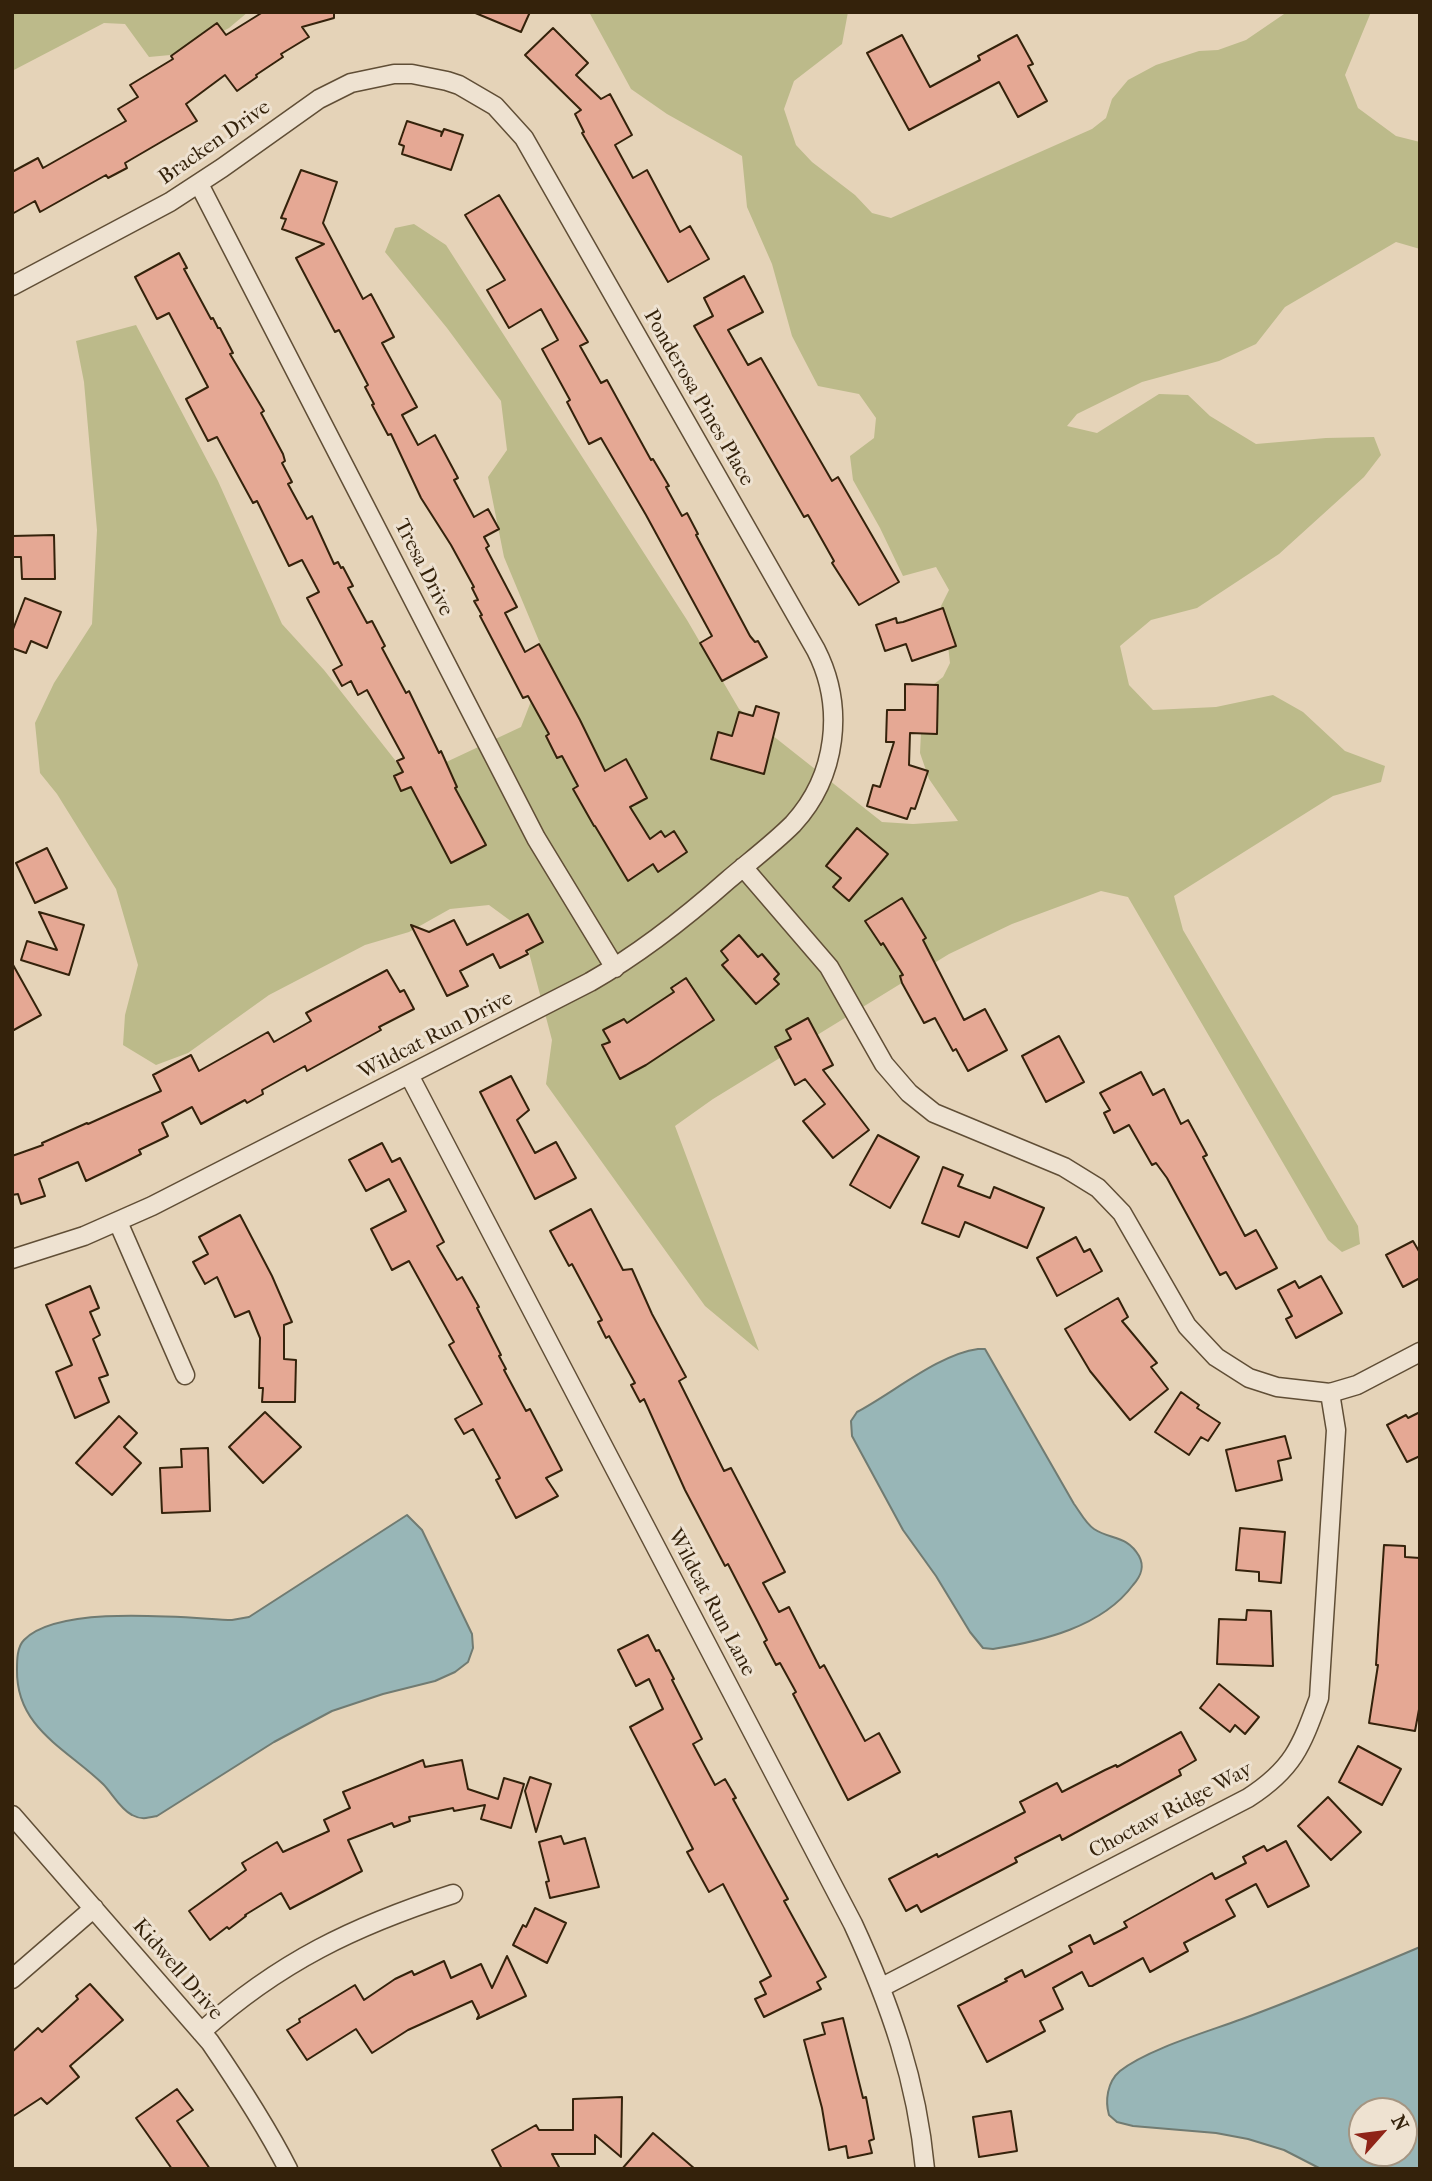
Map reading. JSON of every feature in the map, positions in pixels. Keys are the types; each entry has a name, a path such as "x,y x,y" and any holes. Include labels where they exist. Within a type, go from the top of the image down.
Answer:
{"street":[{"name":"Bracken Drive","path":"12,286 156,211 199,184 318,99 351,83 385,75 412,74 452,83"},
{"name":"Ponderosa Pines Place","path":"452,83 495,106 524,138 816,650 823,664 834,710 832,742 824,773"},
{"name":"Tresa Drive","path":"199,184 536,838 615,968"},
{"name":"Wildcat Run Drive","path":"12,1259 70,1241 118,1222 615,968 667,932 792,824 817,791 824,773"},
{"path":"743,867 829,967 884,1064 909,1093 934,1112 1064,1167 1098,1188 1122,1213 1187,1326 1216,1357 1249,1378 1277,1387 1330,1393 1357,1385 1420,1352"},
{"name":"Wildcat Run Lane","path":"409,1075 853,1924 882,1987 909,2069 925,2169"},
{"path":"118,1222 185,1375"},
{"name":"Choctaw Ridge Way","path":"882,1987 1248,1798 1271,1783 1293,1760 1318,1698 1336,1430 1330,1393"},
{"name":"Kidwell Drive","path":"12,1815 228,2066 269,2131 288,2169"},
{"path":"201,2032 256,1987 312,1951 379,1919 453,1894"},
{"path":"12,1979 94,1908"}],"shaded area":[{"path":"12,12 248,12 229,28 181,54 149,57 125,24 104,23 12,71"},
{"path":"589,12 848,12 842,44 794,81 784,109 796,145 812,162 855,195 872,213 891,218 1092,129 1106,118 1112,99 1128,80 1156,65 1199,51 1218,50 1246,40 1287,12 1371,12 1345,75 1358,108 1396,136 1420,142 1420,249 1396,242 1285,307 1256,344 1219,361 1142,382 1077,414 1067,426 1097,433 1159,394 1188,395 1210,416 1256,444 1374,437 1381,455 1364,477 1279,554 1197,608 1151,620 1120,646 1129,685 1153,710 1216,707 1273,695 1303,712 1345,751 1385,766 1381,782 1333,796 1174,896 1183,930 1358,1226 1360,1244 1342,1252 1328,1240 1128,897 1101,891 1012,924 949,954 713,1099 675,1126 759,1351 705,1306 546,1084 552,1040 523,930 489,905 450,909 409,932 365,945 269,995 188,1053 156,1065 123,1045 125,1015 138,965 116,889 57,794 40,773 35,723 54,683 92,624 97,530 84,382 76,341 136,325 218,481 282,624 324,670 410,779 521,727 547,660 504,557 488,477 507,450 501,401 447,328 385,252 395,228 414,224 446,245 687,620 739,709 882,822 913,824 958,821 929,779 920,753 922,711 929,688 943,677 950,663 941,606 949,590 936,567 903,576 853,480 850,456 874,438 876,418 859,394 818,386 792,336 772,264 747,207 742,156 667,114 631,89"}],"water":[{"path":"985,1349 1086,1521 1100,1532 1129,1544 1142,1564 1138,1578 1120,1599 1088,1622 1031,1642 993,1649 983,1648 970,1632 936,1576 903,1530 852,1436 851,1421 857,1412 932,1366 963,1352"},
{"path":"407,1515 422,1530 472,1634 473,1648 468,1662 455,1672 435,1681 332,1711 274,1742 157,1816 148,1818 135,1817 124,1809 103,1784 46,1736 25,1707 19,1690 18,1654 24,1640 41,1629 65,1621 93,1617 154,1616 232,1620 249,1617"},
{"path":"1420,1947 1420,2169 1321,2169 1284,2150 1248,2139 1216,2133 1133,2126 1117,2122 1109,2115 1107,2098 1110,2086 1116,2075 1132,2063 1162,2048 1287,2002"}],"building":[{"path":"263,12 334,12 334,18 302,27 309,37 281,54 283,57 237,91 225,75 186,104 197,121 125,163 127,168 108,178 106,175 40,212 35,201 12,214 12,172 38,158 43,168 126,121 118,109 138,97 130,85 173,59 171,56 217,23 226,35"},
{"path":"473,12 530,12 521,32"},
{"path":"553,28 588,63 576,75 601,99 610,94 632,135 615,145 633,178 647,170 680,232 690,226 709,259 668,282 582,133 584,132 575,114 581,110 525,55"},
{"path":"902,35 930,87 980,60 978,56 1017,35 1033,64 1028,66 1047,101 1018,117 999,82 909,130 867,53"},
{"path":"407,121 442,132 441,136 444,129 463,135 451,170 402,154 404,146 399,144"},
{"path":"301,170 337,182 323,223 363,299 371,294 394,337 382,343 417,407 402,415 418,445 435,435 458,478 454,480 474,517 488,509 499,529 484,537 489,546 486,548 517,607 505,613 525,652 539,644 605,771 626,759 647,798 630,807 650,839 661,831 665,837 674,831 687,852 658,872 653,864 628,881 594,826 573,789 578,786 562,756 557,758 546,736 549,734 528,696 523,698 480,616 482,615 474,601 478,600 472,588 474,587 421,498 391,434 388,435 372,405 374,404 365,387 368,385 339,330 335,332 296,258 324,244 282,229 286,219 281,218"},
{"path":"499,195 588,342 580,346 601,383 607,380 651,460 653,459 669,486 666,487 682,516 687,513 750,636 755,642 758,641 767,657 722,681 700,643 712,636 646,515 601,438 589,444 567,402 570,400 542,349 558,340 541,309 509,328 487,290 505,280 465,215"},
{"path":"179,253 187,268 184,269 211,319 213,318 220,328 233,353 230,354 264,411 261,413 283,454 285,461 282,463 292,482 288,484 307,519 312,516 334,564 338,562 341,568 343,567 353,586 348,588 367,623 372,621 385,646 382,648 406,693 409,691 439,753 441,751 457,787 455,788 486,845 451,863 411,787 401,791 394,776 403,772 397,761 404,758 367,690 358,695 351,681 342,686 333,670 342,665 307,598 319,592 302,560 289,566 257,501 253,503 217,437 208,441 186,399 208,387 169,313 157,319 135,277"},
{"path":"744,276 763,312 728,330 748,365 761,358 832,481 838,477 899,582 859,605 832,563 834,561 808,515 804,517 694,326 713,316 704,298"},
{"path":"54,535 55,579 22,579 21,557 12,557 12,536"},
{"path":"25,598 61,612 47,648 31,641 26,653 12,648 12,632"},
{"path":"943,608 956,646 912,661 906,644 885,651 876,625 896,618 897,623 903,622"},
{"path":"905,684 938,685 937,734 910,733 909,765 928,771 915,809 911,808 907,819 867,806 873,785 880,787 894,742 886,742 887,710 905,710"},
{"path":"756,706 779,713 764,774 711,759 718,732 732,736 739,712 753,716"},
{"path":"857,828 888,854 849,901 833,887 841,878 826,866"},
{"path":"47,848 67,888 35,903 16,863"},
{"path":"902,898 926,938 923,940 964,1020 985,1009 1007,1050 968,1071 956,1049 953,1051 935,1018 924,1023 902,983 900,976 903,975 865,921"},
{"path":"39,912 84,925 69,975 21,960 27,941 57,950"},
{"path":"528,914 543,942 526,951 528,954 500,968 493,954 460,971 468,986 447,996 411,925 429,932 454,920 467,945"},
{"path":"739,935 758,957 762,954 779,974 774,979 779,984 756,1004 722,965 728,960 721,951"},
{"path":"12,963 41,1015 12,1031"},
{"path":"387,970 400,992 404,990 414,1009 379,1027 381,1030 307,1071 305,1066 262,1090 263,1094 247,1103 245,1100 201,1124 192,1107 162,1123 168,1136 139,1150 141,1154 86,1181 78,1162 39,1179 45,1196 21,1204 18,1194 12,1195 12,1156 43,1145 42,1143 161,1091 153,1075 191,1055 199,1071 268,1032 274,1042 311,1021 306,1013"},
{"path":"686,978 714,1020 620,1079 602,1045 610,1042 603,1030 624,1019 627,1023 674,992 671,988"},
{"path":"808,1018 833,1065 823,1070 869,1130 833,1158 803,1121 825,1104 805,1079 795,1085 775,1047 791,1039 786,1030"},
{"path":"1059,1036 1084,1082 1046,1102 1022,1056"},
{"path":"1141,1072 1153,1095 1164,1089 1181,1124 1188,1120 1207,1155 1203,1157 1245,1236 1256,1230 1277,1268 1236,1289 1226,1272 1220,1275 1167,1178 1156,1163 1152,1165 1129,1125 1114,1133 1104,1113 1110,1110 1100,1093"},
{"path":"511,1076 529,1110 517,1120 535,1153 556,1142 576,1178 535,1199 480,1092"},
{"path":"878,1135 919,1157 890,1208 850,1185"},
{"path":"382,1143 392,1162 400,1158 444,1242 437,1246 457,1280 462,1277 479,1307 477,1308 501,1355 499,1356 506,1369 504,1370 526,1411 530,1409 562,1470 546,1478 558,1496 516,1518 496,1480 500,1478 473,1429 464,1434 455,1419 482,1404 449,1345 454,1342 409,1261 392,1270 371,1229 406,1211 389,1179 366,1191 349,1160"},
{"path":"943,1167 963,1175 958,1186 990,1198 994,1187 1044,1208 1027,1248 965,1222 959,1237 922,1223"},
{"path":"591,1209 623,1270 632,1269 652,1314 686,1377 679,1381 724,1471 731,1468 785,1572 763,1583 779,1612 789,1607 820,1668 824,1665 865,1741 879,1733 900,1772 848,1800 793,1694 796,1692 780,1663 776,1665 764,1642 767,1640 728,1564 725,1566 685,1490 644,1399 640,1402 631,1385 635,1383 609,1336 606,1338 598,1322 602,1320 572,1264 569,1266 550,1231"},
{"path":"240,1215 272,1276 292,1322 284,1325 284,1359 296,1360 295,1402 262,1402 263,1388 259,1388 260,1338 249,1311 235,1317 217,1277 205,1284 193,1262 208,1254 199,1237"},
{"path":"1076,1237 1084,1252 1090,1249 1102,1271 1057,1296 1037,1258"},
{"path":"1413,1241 1420,1253 1420,1278 1403,1287 1386,1255"},
{"path":"1321,1276 1342,1313 1296,1338 1286,1319 1292,1316 1278,1290 1295,1281 1299,1288"},
{"path":"90,1286 99,1308 90,1312 100,1335 93,1339 108,1375 99,1378 109,1402 75,1418 56,1372 72,1365 46,1305"},
{"path":"1118,1298 1128,1317 1122,1321 1157,1363 1151,1367 1168,1389 1130,1420 1090,1371 1065,1329"},
{"path":"1181,1392 1199,1405 1197,1408 1220,1423 1208,1441 1201,1437 1189,1455 1155,1432"},
{"path":"265,1412 301,1447 263,1483 229,1447"},
{"path":"1420,1412 1420,1456 1407,1462 1387,1425 1406,1415 1408,1418"},
{"path":"119,1416 137,1433 124,1447 141,1463 112,1495 76,1463"},
{"path":"1285,1436 1291,1458 1278,1461 1282,1480 1236,1491 1226,1450"},
{"path":"208,1448 210,1511 162,1513 160,1468 182,1467 181,1449"},
{"path":"1240,1528 1285,1532 1281,1583 1259,1581 1259,1572 1236,1570"},
{"path":"1384,1545 1405,1546 1405,1557 1420,1558 1420,1704 1415,1731 1369,1723 1378,1665"},
{"path":"1247,1610 1271,1611 1273,1666 1217,1664 1219,1619 1246,1620"},
{"path":"648,1635 656,1651 659,1650 702,1739 693,1744 715,1785 725,1779 736,1798 733,1799 788,1899 784,1901 826,1977 817,1982 821,1989 764,2017 755,1999 766,1994 760,1982 771,1976 723,1884 709,1892 687,1852 693,1849 630,1727 663,1709 649,1679 636,1686 618,1650"},
{"path":"1219,1684 1259,1717 1245,1734 1235,1725 1230,1732 1200,1708"},
{"path":"1181,1732 1196,1760 1179,1770 1181,1775 1062,1840 1060,1835 1015,1858 1017,1862 921,1912 917,1905 906,1911 889,1879 1025,1812 1020,1802 1057,1783 1062,1792 1116,1765 1117,1767"},
{"path":"1358,1746 1401,1769 1382,1805 1339,1782"},
{"path":"423,1760 425,1767 462,1760 468,1789 498,1799 504,1778 524,1784 511,1828 481,1819 485,1805 409,1817 410,1821 394,1827 392,1823 348,1840 362,1871 290,1909 281,1893 210,1940 189,1911 246,1870 242,1863 277,1842 283,1852 329,1831 324,1820 350,1808 343,1792"},
{"path":"530,1777 551,1784 536,1832 525,1791"},
{"path":"1328,1797 1361,1832 1331,1860 1298,1826"},
{"path":"561,1836 564,1844 585,1838 599,1887 550,1898 546,1882 549,1881 539,1842"},
{"path":"1286,1841 1309,1886 1268,1907 1256,1884 1226,1900 1235,1916 1184,1943 1188,1951 1150,1972 1143,1958 1089,1986 1082,1972 1053,1988 1063,2009 1040,2021 1045,2031 987,2062 958,2006 1007,1981 1005,1979 1022,1970 1025,1977 1072,1952 1069,1946 1090,1935 1094,1944 1127,1927 1124,1922 1212,1873 1215,1879 1246,1863 1243,1857 1264,1846 1267,1851"},
{"path":"535,1908 566,1923 547,1963 513,1945"},
{"path":"507,1956 526,1996 477,2019 479,2015 472,2001 408,2030 372,2053 356,2029 307,2060 287,2030 300,2022 299,2019 355,1985 364,2000 395,1979 412,1971 414,1975 444,1961 451,1978 481,1964 492,1988"},
{"path":"90,1984 123,2020 70,2066 79,2077 47,2104 41,2098 12,2117 12,2052 38,2028 42,2032 78,1999 76,1996"},
{"path":"843,2018 863,2098 866,2097 874,2139 869,2141 872,2153 848,2158 846,2146 829,2150 822,2108 804,2040 825,2034 822,2023"},
{"path":"177,2089 193,2110 177,2121 210,2169 172,2169 136,2118"},
{"path":"622,2097 621,2157 595,2135 595,2154 552,2154 560,2169 502,2169 492,2150 536,2125 539,2130 573,2130 573,2099"},
{"path":"1011,2111 1017,2151 979,2157 973,2117"},
{"path":"653,2133 695,2169 622,2169"}]}
